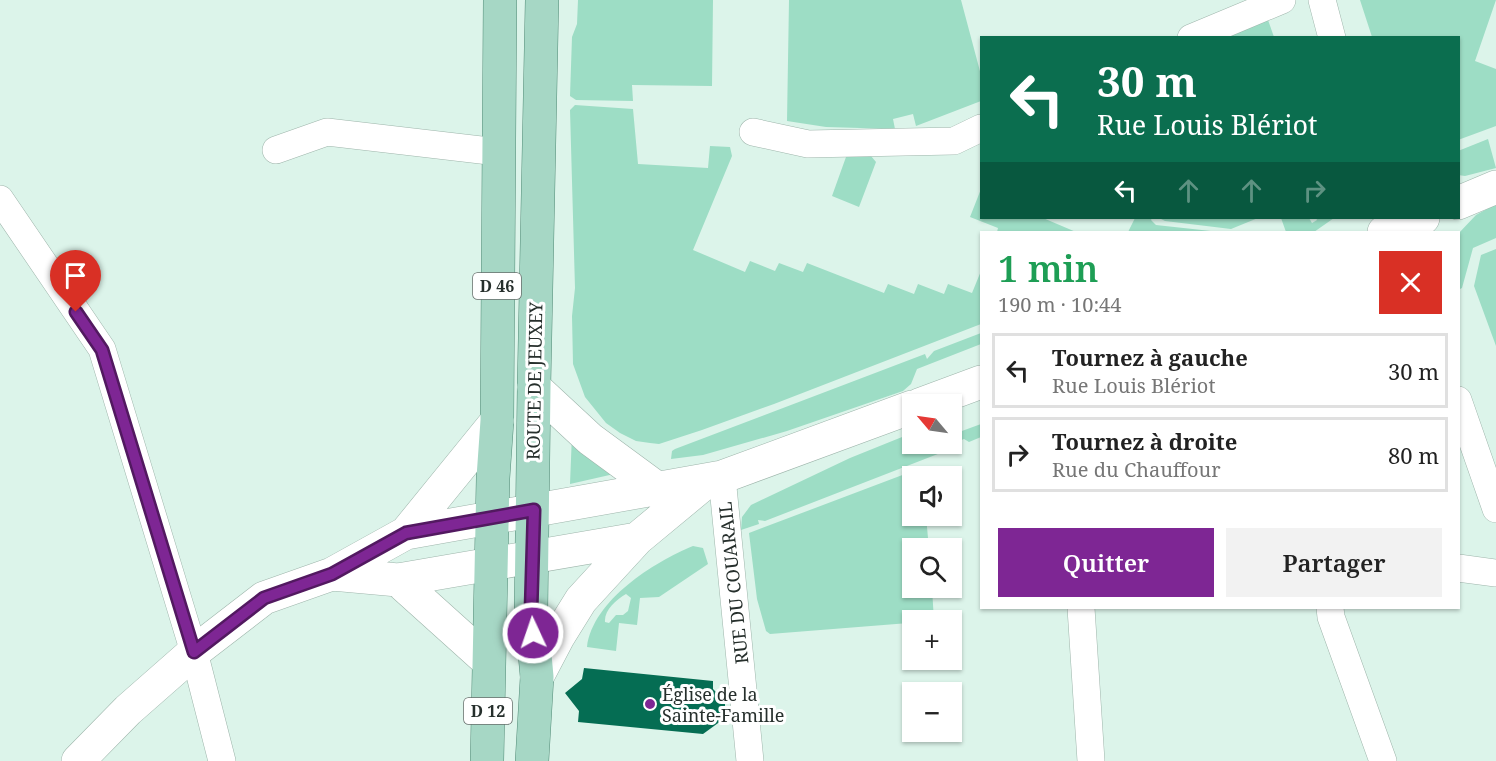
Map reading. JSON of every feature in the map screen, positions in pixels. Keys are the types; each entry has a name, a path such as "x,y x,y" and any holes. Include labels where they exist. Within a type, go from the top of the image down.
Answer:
{"main road":[{"name":"ROUTE DE JEUXEY","path":"487,761 492,518 497,420 500,0"},
{"name":"ROUTE DE JEUXEY","path":"532,761 537,677 531,611 542,0"}],"street":[{"path":"1196,36 1282,0"},
{"path":"1322,0 1331,36"},
{"path":"753,132 808,144 954,141 980,128"},
{"path":"276,150 327,132 498,152"},
{"path":"1460,202 1496,187"},
{"path":"0,199 102,350 194,652 222,761"},
{"path":"949,394 980,382"},
{"path":"534,387 590,439 658,489"},
{"path":"1460,406 1496,509"},
{"path":"78,761 128,710 194,652 264,598 332,574 406,533 715,479 902,411"},
{"path":"406,533 497,420"},
{"path":"537,677 581,600 637,539 715,479"},
{"name":"RUE DU COUARAIL","path":"715,479 750,761"},
{"path":"332,574 398,580 637,539"},
{"path":"1460,568 1496,573"},
{"path":"398,580 489,661"},
{"path":"1081,609 1091,761"},
{"path":"1330,609 1383,761"}],"green space":[{"path":"578,0 713,0 712,86 632,85 633,101 576,100 570,96 572,37 577,24"},
{"path":"789,0 961,0 980,71 980,101 916,126 913,114 893,119 895,129 826,127 787,121"},
{"path":"1360,0 1496,0 1475,61 1496,69 1496,126 1460,139 1460,36 1372,36"},
{"path":"1268,20 1274,36 1231,36"},
{"path":"575,105 633,109 638,164 708,168 710,146 730,147 732,156 693,250 745,272 750,261 775,271 779,263 803,272 807,263 884,293 888,284 914,294 918,284 944,294 948,284 972,293 980,273 980,324 774,404 659,444 636,441 620,433 606,423 585,397 573,364 572,316 575,288 570,110"},
{"path":"1488,139 1496,168 1460,175 1460,150"},
{"path":"850,155 871,156 876,162 859,207 832,196 846,157"},
{"path":"980,192 980,219 1045,219 1074,231 997,231 998,228 970,217"},
{"path":"1496,204 1496,238 1473,248 1460,289 1460,232 1476,215"},
{"path":"1134,219 1152,219 1156,225 1211,231 1128,231"},
{"path":"1161,219 1256,219 1231,229"},
{"path":"1281,219 1310,219 1312,223 1316,219 1333,219 1315,231 1286,231"},
{"path":"1496,249 1496,346 1474,286 1481,255"},
{"path":"980,333 980,344 917,369 911,384 903,391 787,431 703,455 671,459 672,451 675,449 925,354 927,359 934,351"},
{"path":"980,424 980,437 969,442 962,440 962,431"},
{"path":"572,434 614,474 570,484"},
{"path":"902,437 902,454 938,454 765,521 758,520 759,524 741,530 742,517 751,505 850,458"},
{"path":"902,475 902,526 927,526 928,538 902,538 902,598 933,598 933,610 902,610 902,624 770,634 766,631 757,599 749,533"},
{"path":"693,546 703,548 708,564 659,597 640,598 637,625 619,623 616,651 587,647 592,630 613,599 644,573","holes":["626,594 631,598 628,611 623,615 616,615 609,623 605,622 606,613 615,602"]}],"building":[{"name":"Église de la Sainte-Famille","path":"584,668 713,681 713,689 725,701 725,718 703,734 578,722 579,711 565,693 582,679"}],"place":[{"name":"Église de la Sainte-Famille","path":"650,704"}],"route":[{"path":"76,312 102,350 194,652 264,598 332,574 406,533 534,510 531,611 533,633"}]}
